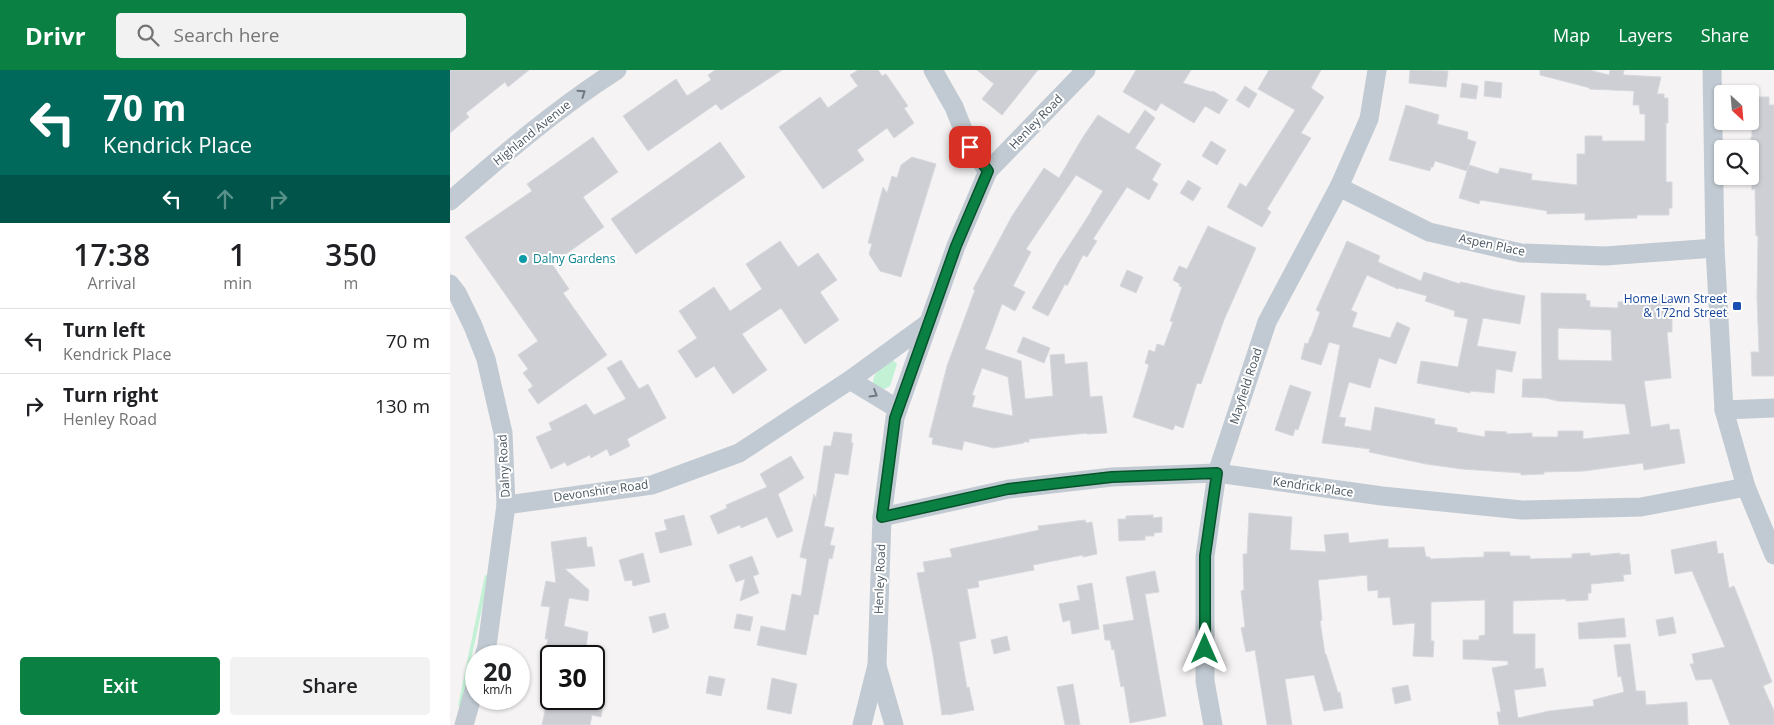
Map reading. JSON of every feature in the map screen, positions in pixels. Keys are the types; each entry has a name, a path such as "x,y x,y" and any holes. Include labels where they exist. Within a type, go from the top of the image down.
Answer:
{"street":[{"name":"Highland Avenue","path":"450,201 524,137 582,92 617,70"},
{"path":"933,70 954,107 970,147 988,171"},
{"name":"Henley Road","path":"862,725 877,665 882,517 895,418 927,324 956,246 988,171 1086,70"},
{"name":"Mayfield Road","path":"1213,725 1205,681 1205,556 1217,473 1267,322 1339,187 1369,119 1377,70"},
{"path":"1712,70 1715,248 1724,410 1746,487 1774,555"},
{"name":"Aspen Place","path":"1339,187 1429,232 1521,253 1605,256 1715,248"},
{"name":"Dalny Road","path":"450,284 457,293 474,326 486,359 503,433 506,505 487,645"},
{"name":"Devonshire Road","path":"506,505 652,485 739,453 850,380 927,324"},
{"path":"850,380 898,409"},
{"path":"1724,410 1774,408"},
{"name":"Kendrick Place","path":"882,517 1008,489 1112,477 1217,473 1382,496 1522,510 1641,507 1746,487"},
{"path":"877,665 894,725"},
{"path":"464,725 468,710"}],"green space":[{"path":"893,360 897,364 890,386 882,390 873,384 873,380 879,370"},
{"path":"485,575 489,576 474,645 471,645"},
{"path":"465,672 465,687 461,706 458,706"}],"building":[{"path":"450,70 529,70 508,87 505,82 466,113 469,117 450,133"},
{"path":"715,70 782,70 721,110 716,104 648,151 623,116 676,79 687,96 711,80 708,75"},
{"path":"858,70 878,70 882,76 886,74 908,106 904,108 914,123 894,138 887,128 857,150 864,160 823,189 779,127 820,97 828,108 858,86 850,75"},
{"path":"977,70 1038,70 1002,115 982,99 994,84"},
{"path":"1136,70 1191,70 1183,83 1213,91 1228,100 1219,114 1205,106 1194,123 1161,103 1156,111 1123,92"},
{"path":"1269,70 1321,70 1311,88 1324,97 1301,133 1311,138 1267,209 1271,212 1262,227 1227,207 1240,183 1246,187 1295,110 1258,89"},
{"path":"1410,70 1448,71 1446,87 1409,83"},
{"path":"1540,70 1589,70 1609,75 1610,70 1624,70 1623,75 1661,77 1657,94 1664,94 1664,98 1668,98 1666,182 1672,182 1672,208 1669,208 1669,215 1637,215 1637,218 1585,220 1585,213 1547,214 1547,211 1542,210 1480,200 1479,204 1459,198 1469,165 1498,174 1500,168 1532,174 1531,180 1577,185 1577,154 1585,154 1585,136 1602,136 1602,141 1645,141 1645,114 1640,114 1639,105 1633,105 1634,91 1589,89 1540,75"},
{"path":"1485,81 1502,83 1501,98 1484,96"},
{"path":"1462,83 1478,86 1476,99 1460,97"},
{"path":"1245,86 1257,94 1249,108 1236,100"},
{"path":"1759,97 1769,97 1769,105 1774,105 1774,376 1752,376 1751,352 1759,352 1757,297 1758,236 1756,236 1755,189 1752,190 1752,185 1759,185 1759,140 1751,140 1752,130 1759,130"},
{"path":"1406,105 1439,115 1437,124 1468,132 1467,139 1476,142 1467,171 1435,161 1430,171 1389,160"},
{"path":"1145,110 1155,118 1135,148 1161,164 1152,180 1158,184 1149,200 1127,187 1093,239 1097,241 1087,257 1083,255 1067,286 1065,284 1048,316 1032,308 1103,191 1076,175 1026,249 1031,252 1013,286 1025,292 1015,311 1002,304 985,349 1021,361 1025,399 1053,396 1050,355 1064,354 1065,364 1087,362 1090,397 1102,396 1107,433 1087,433 1029,439 1029,442 994,448 964,441 962,450 932,444 933,438 929,437 947,366 975,290 973,289 1012,216 1044,168 1059,178 1098,115 1129,134","holes":["982,368 1008,377 1013,416 972,407 975,396 972,395"]},
{"path":"593,137 618,172 583,197 604,227 552,264 569,289 563,293 607,355 538,404 528,390 533,386 523,373 528,369 518,355 538,341 465,237 532,191 527,184"},
{"path":"1211,141 1226,150 1217,165 1202,156"},
{"path":"720,142 745,177 636,254 611,219"},
{"path":"912,157 936,164 901,277 880,271 869,254 872,244 868,243 883,187 887,193 892,176 897,178 901,165"},
{"path":"1188,180 1201,188 1193,201 1180,193"},
{"path":"1208,226 1256,248 1224,320 1201,384 1197,383 1183,428 1175,425 1173,430 1133,417 1149,365 1145,363 1149,350 1155,352 1157,344 1164,346 1173,322 1170,321 1182,287 1173,280 1179,266 1187,269"},
{"path":"780,241 798,267 818,253 837,280 820,292 839,320 805,344 781,308 742,334 767,370 733,394 714,366 696,378 678,351 697,338 679,311 714,287 730,311 762,289 746,264"},
{"path":"1347,241 1380,256 1378,262 1421,281 1424,272 1460,284 1460,282 1466,283 1525,296 1520,324 1483,318 1477,346 1516,352 1512,372 1496,369 1494,393 1470,391 1470,393 1417,383 1421,361 1458,367 1468,319 1454,316 1455,311 1425,301 1427,296 1398,289 1367,275 1351,310 1357,313 1352,327 1390,338 1397,322 1410,328 1396,364 1379,358 1370,388 1349,382 1339,417 1346,418 1344,426 1371,431 1375,407 1435,419 1434,424 1457,428 1457,432 1485,437 1485,431 1507,432 1506,434 1532,433 1532,437 1558,437 1558,431 1583,431 1583,439 1630,434 1625,404 1558,401 1546,398 1522,397 1523,379 1542,379 1541,293 1586,294 1586,300 1590,301 1590,307 1618,308 1618,302 1657,300 1657,297 1672,297 1672,332 1667,332 1671,378 1644,381 1651,427 1669,424 1670,430 1679,429 1685,463 1644,470 1643,463 1584,471 1544,472 1544,474 1521,475 1521,473 1462,469 1426,464 1369,452 1370,449 1322,443 1340,345 1329,342 1321,365 1301,359 1305,343 1308,344 1320,312 1316,310","holes":["1558,328 1611,330 1612,361 1558,360"]},
{"path":"1127,270 1143,277 1136,293 1120,286"},
{"path":"1023,337 1050,348 1044,363 1017,352"},
{"path":"621,360 639,389 648,384 666,418 627,439 630,446 610,456 607,449 591,458 590,455 567,466 565,462 551,469 536,437 552,430 549,423 586,404 594,415 626,399 607,368"},
{"path":"1290,385 1311,392 1298,430 1295,429 1293,436 1275,430"},
{"path":"834,432 852,434 851,442 853,443 848,475 835,473 824,526 834,528 830,545 835,546 832,559 829,558 818,615 814,614 806,655 757,645 761,626 785,631 792,594 801,596 807,559 800,557 814,494 816,498 824,446 831,446"},
{"path":"791,456 804,478 778,494 793,531 777,538 767,517 741,528 740,525 718,534 710,516 727,508 726,505 767,487 760,474"},
{"path":"1249,513 1292,517 1290,550 1326,552 1324,535 1348,533 1349,543 1388,539 1388,548 1424,547 1426,557 1430,557 1430,559 1484,557 1484,552 1510,552 1510,556 1530,556 1530,559 1572,558 1572,554 1590,553 1590,556 1629,554 1631,574 1623,575 1624,581 1591,584 1591,593 1588,593 1588,600 1513,601 1513,634 1535,634 1535,669 1543,668 1546,686 1514,690 1518,718 1549,711 1594,706 1593,700 1624,692 1621,676 1618,677 1614,645 1630,644 1636,691 1645,691 1646,705 1687,702 1688,725 1499,725 1497,712 1501,712 1492,668 1508,665 1508,661 1463,659 1463,640 1479,640 1479,636 1485,635 1485,600 1431,602 1431,641 1434,641 1433,657 1413,656 1415,623 1393,625 1390,597 1378,598 1378,590 1368,591 1367,575 1318,580 1322,620 1320,621 1325,654 1338,693 1340,692 1343,708 1324,711 1314,675 1285,679 1292,725 1267,725 1255,650 1246,652 1241,628 1245,627 1241,591 1244,590 1243,554 1247,554"},
{"path":"684,515 692,545 660,553 655,533 667,530 664,520"},
{"path":"1153,515 1153,518 1162,517 1162,532 1154,533 1154,536 1145,536 1145,540 1119,541 1118,519 1126,519 1126,516"},
{"path":"1085,520 1086,523 1092,522 1097,554 1033,565 1034,570 978,581 979,587 967,589 976,638 959,642 967,688 969,687 974,710 942,715 933,655 917,573 925,572 923,562 952,557 950,549 1039,530 1038,526"},
{"path":"586,537 587,547 592,547 595,566 565,569 589,590 588,601 569,598 564,626 588,632 586,645 546,645 548,639 545,639 550,607 541,606 546,581 556,583 551,542"},
{"path":"1716,541 1718,554 1723,553 1729,588 1734,586 1772,682 1763,686 1774,711 1774,725 1730,725 1712,679 1696,680 1690,664 1694,664 1692,654 1725,647 1692,571 1675,574 1671,550"},
{"path":"643,553 650,582 633,586 632,580 625,581 619,560"},
{"path":"752,556 759,574 753,576 759,593 740,601 745,579 736,582 729,565"},
{"path":"1155,571 1159,592 1145,594 1166,716 1130,723 1124,686 1121,687 1114,649 1112,650 1110,640 1105,640 1103,625 1134,620 1126,577"},
{"path":"1092,583 1099,629 1072,634 1070,620 1063,622 1059,604 1080,600 1077,586"},
{"path":"665,613 669,628 653,633 649,617"},
{"path":"737,614 753,617 750,631 734,628"},
{"path":"1673,617 1676,633 1659,636 1656,620"},
{"path":"1624,618 1626,637 1579,639 1578,623"},
{"path":"1007,636 1010,650 994,654 991,640"},
{"path":"709,676 725,679 721,696 706,693"},
{"path":"772,678 797,684 791,714 767,709"},
{"path":"1073,684 1080,725 1065,725 1057,687"},
{"path":"1408,685 1411,700 1395,704 1392,688"},
{"path":"545,710 602,710 601,717 592,715 590,725 542,725"}],"place":[{"name":"Dalny Gardens","path":"523,259"},
{"name":"Home Lawn Street & 172nd Street","path":"1737,306"}],"route":[{"path":"970,147 988,171 956,246 895,418 882,517 1008,489 1112,477 1217,473 1205,556 1205,649"}]}
